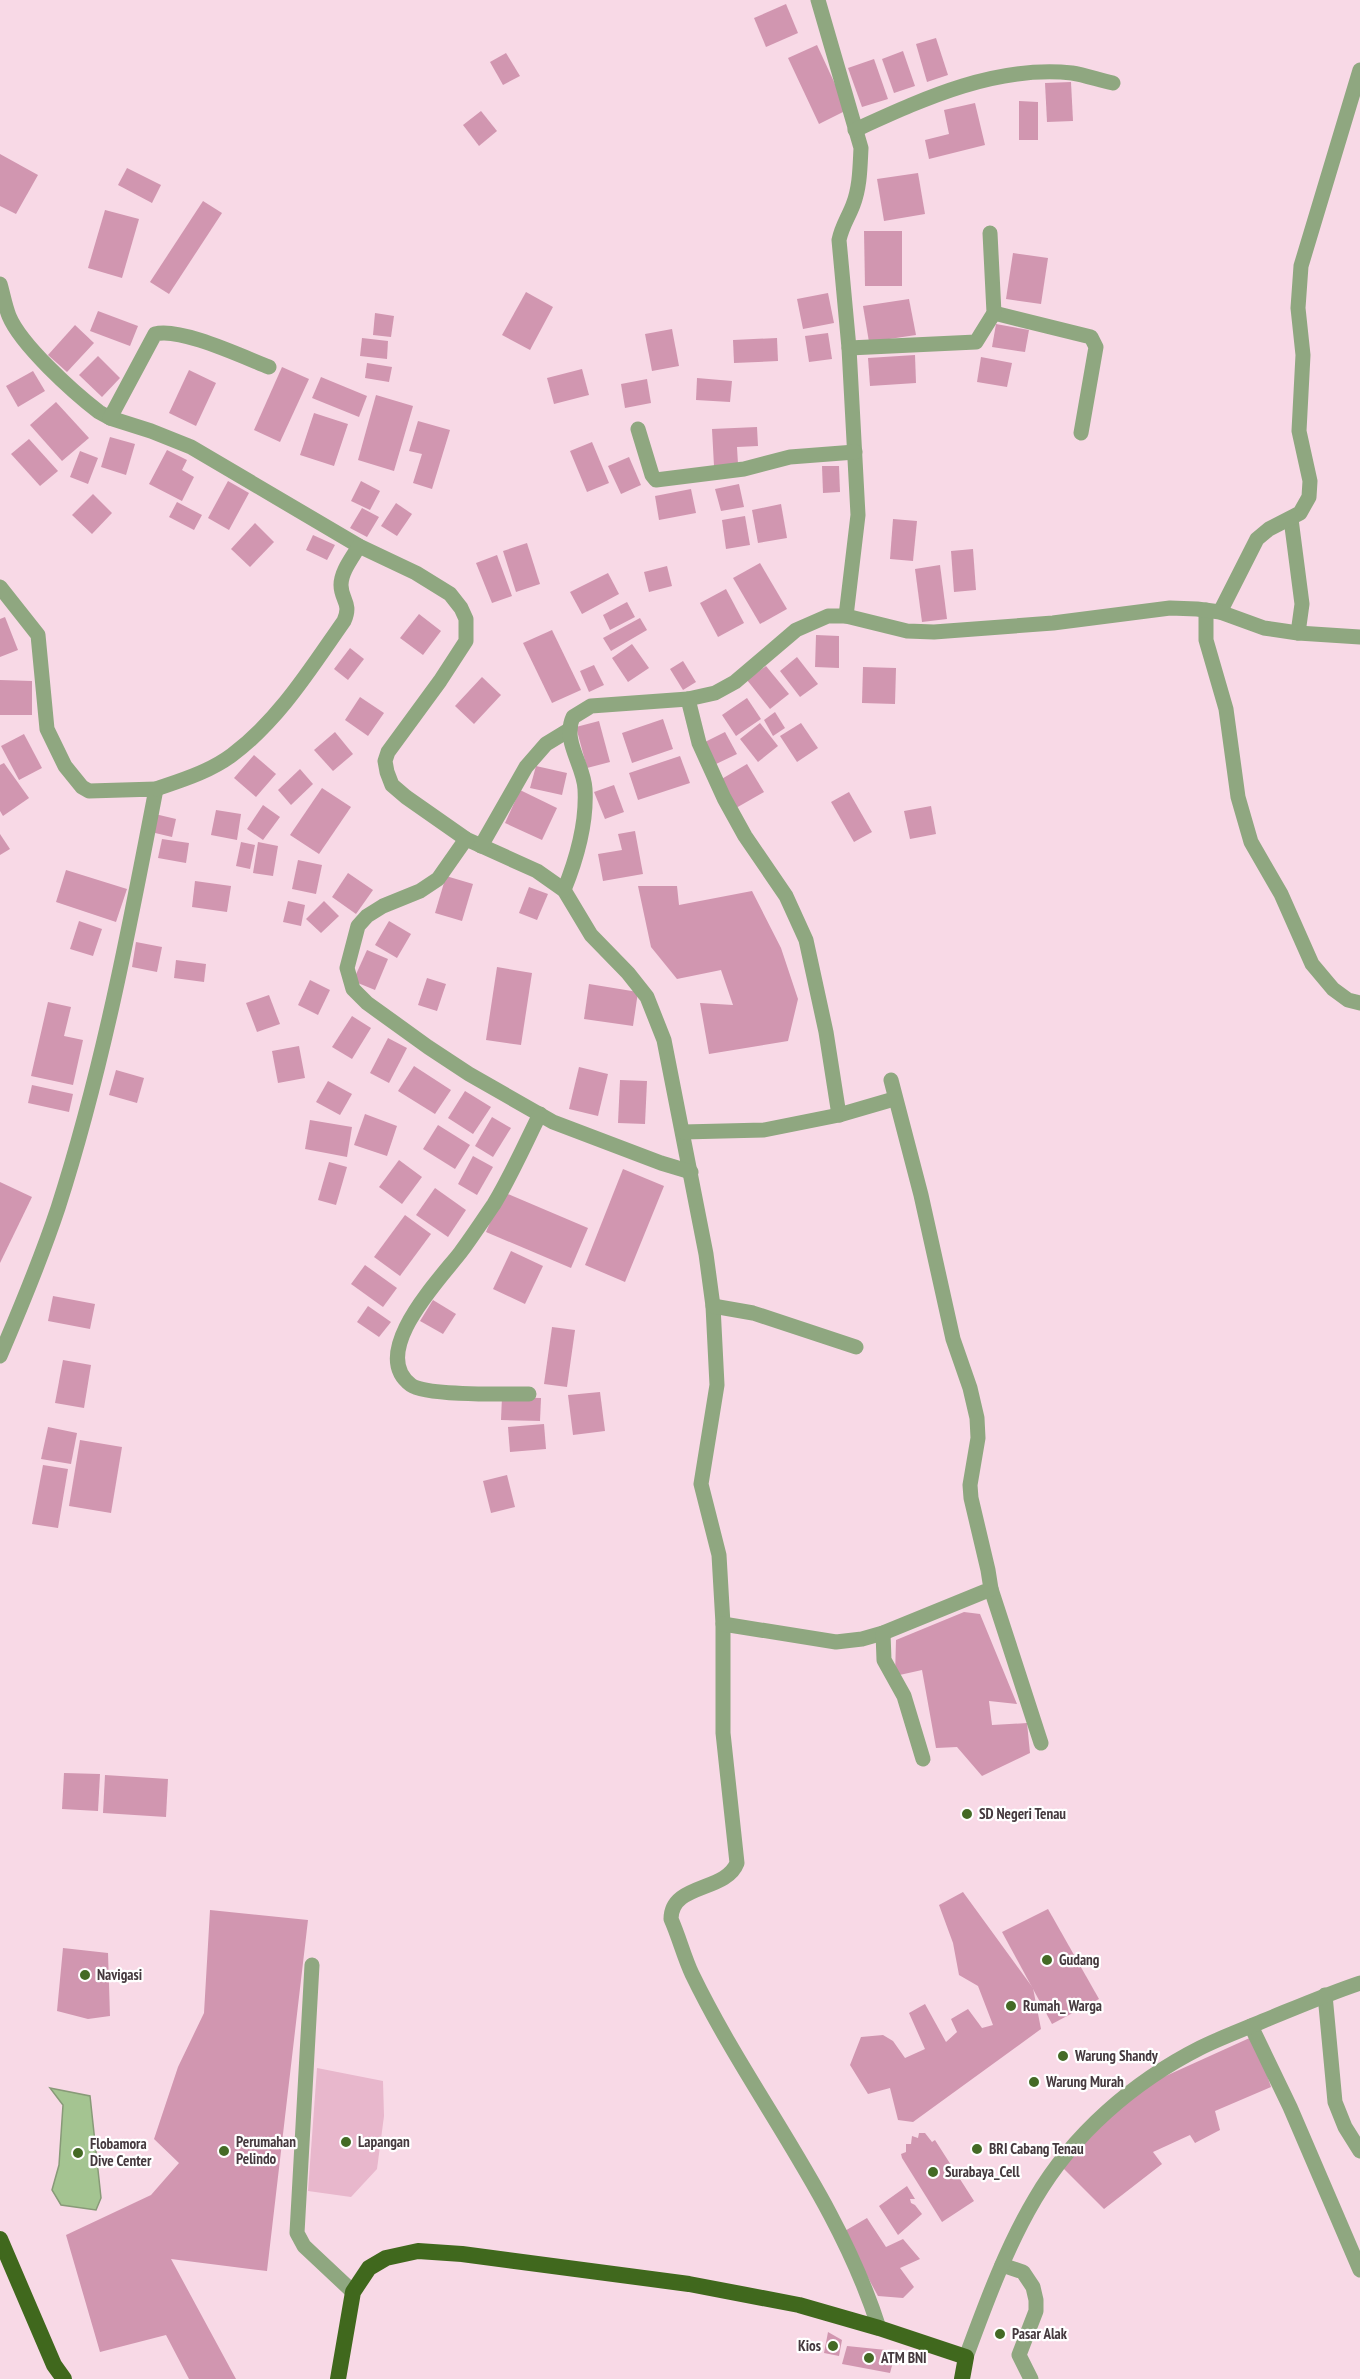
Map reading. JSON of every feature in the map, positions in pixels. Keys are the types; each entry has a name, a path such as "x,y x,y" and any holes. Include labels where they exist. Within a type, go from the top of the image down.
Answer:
{"highway":[{"path":"0,2239 54,2365 64,2379"},
{"path":"338,2379 353,2292 369,2268 386,2258 418,2251 451,2253 689,2284 799,2305 879,2328 966,2357 962,2379"}],"street":[{"path":"818,0 861,148 858,188 854,202 842,225 839,240 849,348 858,515 846,616"},
{"path":"1360,70 1301,266 1298,308 1303,355 1299,431 1310,481 1309,497 1300,513 1269,529 1257,539 1213,611 1206,640 1226,709 1238,797 1251,842 1281,894 1312,964 1333,989 1348,1000 1360,1003"},
{"path":"855,130 926,98 1015,73 1073,73 1113,83"},
{"path":"849,348 976,342 993,313 990,232"},
{"path":"0,284 9,316 16,329 37,355 82,399 110,418 191,447 359,546 416,573 450,594 461,608 466,620 468,631 464,646 393,743 385,761 392,785 466,839 537,871 564,890 591,935 628,973 647,997 664,1040 706,1254 712,1306 717,1385 701,1484 719,1555 723,1624 723,1733 738,1863 733,1871 720,1879 680,1898 671,1910 671,1919 692,1973 738,2057 834,2218 866,2286 879,2328"},
{"path":"993,313 1091,337 1096,346 1081,433"},
{"path":"110,418 155,334 164,332 208,343 269,367"},
{"path":"638,429 652,475 656,480 744,469 790,457 855,452"},
{"path":"1291,519 1302,604 1298,633"},
{"path":"0,588 38,635 47,729 65,766 82,787 89,791 156,789 199,774 231,755 262,727 291,695 344,621 348,607 340,588 342,577 359,546"},
{"path":"564,890 576,860 583,825 585,790 570,730 573,717 591,706 688,699 715,693 735,682 802,626 828,616 846,616 907,631 934,632 1053,623 1170,608 1213,611 1253,626 1298,633 1360,637"},
{"path":"688,699 699,743 724,798 745,836 786,896 806,940 826,1032 839,1115"},
{"path":"482,846 526,767 546,744 570,730"},
{"path":"0,1356 35,1273 58,1208 98,1067 126,946 156,789"},
{"path":"466,839 438,879 420,891 375,911 358,926 347,968 353,989 367,1003 428,1047 469,1074 553,1122 690,1172"},
{"path":"891,1080 894,1099 921,1195 953,1339 970,1388 977,1418 978,1438 970,1485 971,1498 991,1589 1041,1743"},
{"path":"683,1132 764,1130 839,1115 894,1099"},
{"path":"529,1394 463,1394 415,1388 403,1376 398,1364 402,1336 412,1315 495,1202 540,1114"},
{"path":"712,1306 753,1313 856,1347"},
{"path":"723,1624 836,1642 862,1639 883,1633 991,1589"},
{"path":"883,1633 884,1660 904,1696 923,1760"},
{"path":"312,1965 297,2233 304,2246 353,2292"},
{"path":"966,2357 988,2295 1034,2199 1056,2167 1098,2119 1129,2092 1200,2048 1325,1995 1360,1983"},
{"path":"1325,1995 1335,2102 1345,2127 1360,2151"},
{"path":"1251,2026 1290,2107 1360,2270"},
{"path":"1348,2242 1360,2230"},
{"path":"1002,2265 1023,2272 1035,2293 1036,2311 1019,2355 1031,2379"}],"shaded area":[{"name":"Lapangan","path":"317,2068 383,2081 384,2116 377,2169 351,2197 308,2191"},
{"name":"Flobamora Dive Center","path":"50,2088 90,2096 101,2198 96,2210 61,2205 52,2190 59,2165 63,2105"}],"building":[{"path":"786,4 798,33 766,47 754,18"},
{"path":"936,38 948,75 927,82 916,44"},
{"path":"817,45 847,110 819,124 788,58"},
{"path":"903,51 915,86 894,93 882,59"},
{"path":"506,53 520,76 503,85 490,62"},
{"path":"874,59 888,99 862,107 848,68"},
{"path":"1071,82 1073,121 1047,122 1045,83"},
{"path":"1019,101 1038,102 1038,140 1019,140"},
{"path":"975,103 985,145 929,159 925,140 949,134 944,110"},
{"path":"481,111 497,131 479,146 463,125"},
{"path":"0,154 38,175 16,214 0,206"},
{"path":"127,168 161,185 152,203 118,185"},
{"path":"918,173 925,214 884,221 877,179"},
{"path":"203,201 222,213 169,294 150,282"},
{"path":"105,210 139,219 122,278 88,268"},
{"path":"864,231 902,231 902,286 865,286"},
{"path":"1013,253 1048,258 1041,304 1006,299"},
{"path":"526,292 553,307 530,350 502,335"},
{"path":"828,293 834,323 803,329 797,299"},
{"path":"909,299 916,335 869,342 863,306"},
{"path":"98,311 138,326 130,346 90,331"},
{"path":"375,313 394,316 391,337 373,335"},
{"path":"996,324 1029,330 1025,352 992,347"},
{"path":"75,325 94,343 67,372 48,355"},
{"path":"672,329 679,366 652,371 645,334"},
{"path":"828,333 832,359 809,362 805,336"},
{"path":"362,338 388,341 387,359 360,356"},
{"path":"777,338 778,361 734,363 733,340"},
{"path":"915,355 916,383 870,386 868,358"},
{"path":"98,356 120,378 102,397 79,375"},
{"path":"981,357 1012,363 1007,387 977,382"},
{"path":"367,363 392,367 389,382 365,378"},
{"path":"282,367 309,379 280,442 254,430"},
{"path":"582,369 589,395 554,404 547,378"},
{"path":"189,370 216,383 196,426 169,413"},
{"path":"33,371 45,391 18,407 6,386"},
{"path":"321,377 367,396 359,417 312,398"},
{"path":"697,378 732,381 730,402 696,400"},
{"path":"647,379 651,403 625,408 621,384"},
{"path":"376,395 413,406 394,471 358,460"},
{"path":"56,402 89,438 62,461 30,425"},
{"path":"314,413 348,424 334,466 300,455"},
{"path":"418,421 450,430 432,489 413,483 422,454 409,451"},
{"path":"757,427 758,446 737,447 738,464 714,466 712,429"},
{"path":"110,437 135,444 126,475 101,467"},
{"path":"29,439 58,471 40,486 11,454"},
{"path":"592,442 609,483 587,492 570,451"},
{"path":"167,450 187,460 182,470 194,477 182,501 149,484"},
{"path":"80,451 98,458 88,484 70,477"},
{"path":"629,457 641,485 621,494 608,466"},
{"path":"822,466 839,466 840,492 823,493"},
{"path":"228,481 249,493 229,530 208,518"},
{"path":"361,481 380,491 370,510 351,501"},
{"path":"739,484 744,507 721,511 715,489"},
{"path":"691,489 696,513 659,520 655,496"},
{"path":"93,494 112,513 92,534 72,515"},
{"path":"177,502 202,515 194,530 169,517"},
{"path":"396,503 412,514 397,536 381,526"},
{"path":"781,504 787,538 758,543 752,510"},
{"path":"362,508 379,517 367,537 350,528"},
{"path":"745,516 750,545 726,549 722,520"},
{"path":"893,519 917,521 913,561 890,559"},
{"path":"255,523 274,542 250,567 231,549"},
{"path":"313,535 335,545 327,560 306,550"},
{"path":"527,543 540,584 516,592 503,551"},
{"path":"973,549 976,590 954,592 951,551"},
{"path":"497,555 512,596 492,603 476,563"},
{"path":"760,563 787,609 760,624 733,578"},
{"path":"940,565 947,619 922,622 915,569"},
{"path":"667,566 672,586 649,592 644,572"},
{"path":"608,573 619,594 582,614 570,592"},
{"path":"726,589 744,623 718,637 700,603"},
{"path":"627,602 635,617 610,630 603,615"},
{"path":"419,614 441,631 423,655 400,638"},
{"path":"5,617 18,650 0,657 0,619"},
{"path":"640,618 647,630 611,651 603,638"},
{"path":"552,630 581,690 552,703 523,643"},
{"path":"816,635 839,636 839,668 815,667"},
{"path":"632,644 649,668 628,682 612,658"},
{"path":"350,648 364,659 348,680 334,669"},
{"path":"797,657 818,684 800,697 780,671"},
{"path":"683,661 696,682 683,690 670,669"},
{"path":"594,665 604,685 589,692 580,671"},
{"path":"766,666 789,694 770,709 747,680"},
{"path":"863,667 896,668 895,704 862,703"},
{"path":"482,677 501,695 474,724 455,706"},
{"path":"0,680 32,681 32,715 0,715"},
{"path":"360,697 384,713 368,736 345,720"},
{"path":"747,698 761,719 736,736 722,715"},
{"path":"775,712 785,728 773,736 764,720"},
{"path":"663,719 673,749 632,763 622,733"},
{"path":"599,721 610,762 587,768 576,727"},
{"path":"760,723 778,746 758,762 740,739"},
{"path":"801,723 818,748 797,762 780,736"},
{"path":"335,732 353,754 333,771 314,750"},
{"path":"725,732 737,754 714,765 703,743"},
{"path":"24,734 42,768 19,780 1,746"},
{"path":"254,755 276,774 256,797 234,778"},
{"path":"680,756 690,783 638,800 629,773"},
{"path":"4,763 29,798 3,816 0,811 0,765"},
{"path":"747,764 764,792 736,808 720,780"},
{"path":"536,766 567,773 562,795 530,788"},
{"path":"300,769 313,784 291,805 278,790"},
{"path":"614,785 624,812 605,819 594,792"},
{"path":"322,788 351,807 319,854 290,835"},
{"path":"520,790 557,808 542,840 505,823"},
{"path":"849,792 872,832 854,842 831,802"},
{"path":"263,805 280,817 263,840 247,829"},
{"path":"931,806 936,834 910,839 904,811"},
{"path":"216,810 241,814 237,840 211,835"},
{"path":"155,814 176,819 172,837 151,832"},
{"path":"635,831 643,874 603,881 598,854 622,850 618,834"},
{"path":"0,834 10,849 0,855"},
{"path":"162,839 189,843 186,863 158,858"},
{"path":"241,842 255,845 250,869 236,866"},
{"path":"258,842 278,846 273,876 253,873"},
{"path":"298,860 322,865 316,894 292,889"},
{"path":"66,870 127,889 116,922 56,902"},
{"path":"348,873 373,890 356,914 332,897"},
{"path":"446,876 473,884 462,921 435,913"},
{"path":"195,881 231,886 227,912 192,907"},
{"path":"638,886 677,886 679,905 752,891 781,948 798,999 788,1041 709,1054 700,1003 733,1005 721,970 677,979 651,947"},
{"path":"529,887 548,894 537,920 519,913"},
{"path":"288,901 305,905 301,926 283,922"},
{"path":"324,901 339,916 321,933 306,919"},
{"path":"79,921 102,929 93,956 70,949"},
{"path":"389,921 411,934 397,958 375,945"},
{"path":"136,942 162,947 157,972 132,967"},
{"path":"367,950 388,959 375,990 353,981"},
{"path":"176,960 206,964 204,982 174,978"},
{"path":"497,967 532,973 521,1045 486,1040"},
{"path":"427,978 446,984 437,1011 418,1005"},
{"path":"310,980 330,990 318,1015 298,1005"},
{"path":"589,984 638,992 633,1026 584,1019"},
{"path":"269,995 280,1024 257,1032 246,1003"},
{"path":"48,1002 71,1007 64,1036 83,1040 73,1085 31,1076"},
{"path":"352,1016 371,1028 352,1059 332,1047"},
{"path":"388,1038 407,1048 389,1083 370,1073"},
{"path":"299,1046 305,1078 278,1083 272,1051"},
{"path":"414,1066 451,1090 435,1114 398,1091"},
{"path":"579,1067 608,1074 598,1116 569,1109"},
{"path":"116,1070 144,1078 137,1103 109,1095"},
{"path":"620,1080 647,1081 645,1124 618,1123"},
{"path":"328,1081 352,1094 340,1115 316,1102"},
{"path":"32,1085 73,1094 69,1112 28,1103"},
{"path":"465,1091 491,1107 473,1134 448,1118"},
{"path":"365,1114 397,1126 387,1156 354,1145"},
{"path":"492,1117 511,1128 493,1157 475,1146"},
{"path":"310,1120 352,1127 347,1157 305,1149"},
{"path":"438,1125 470,1145 455,1169 423,1149"},
{"path":"473,1156 493,1167 477,1195 458,1184"},
{"path":"399,1160 422,1177 402,1204 379,1187"},
{"path":"329,1162 347,1167 336,1205 318,1200"},
{"path":"623,1169 664,1186 625,1282 585,1265"},
{"path":"0,1182 32,1197 0,1263"},
{"path":"435,1188 466,1210 448,1237 416,1215"},
{"path":"503,1192 588,1228 571,1268 486,1232"},
{"path":"405,1215 431,1234 400,1276 374,1257"},
{"path":"511,1251 543,1266 525,1304 493,1289"},
{"path":"365,1265 397,1288 383,1307 351,1284"},
{"path":"53,1296 95,1304 90,1329 48,1321"},
{"path":"433,1300 456,1314 443,1334 420,1321"},
{"path":"368,1306 391,1322 379,1337 357,1322"},
{"path":"552,1327 575,1330 567,1387 544,1384"},
{"path":"63,1360 91,1365 84,1408 55,1403"},
{"path":"600,1392 605,1431 573,1435 568,1395"},
{"path":"502,1397 541,1398 540,1421 501,1420"},
{"path":"544,1424 546,1449 510,1452 508,1427"},
{"path":"48,1427 77,1433 71,1464 41,1459"},
{"path":"80,1440 122,1447 111,1513 69,1506"},
{"path":"43,1465 68,1469 58,1528 32,1524"},
{"path":"507,1475 515,1507 491,1513 483,1481"},
{"path":"964,1612 980,1614 1017,1704 989,1701 992,1725 1027,1723 1030,1753 982,1776 957,1747 936,1748 922,1670 895,1676 896,1640"},
{"path":"64,1773 100,1774 98,1811 62,1809"},
{"path":"105,1775 168,1779 166,1817 103,1813"},
{"name":"Rumah_ Warga","path":"963,1892 1033,1988 1041,2029 913,2122 898,2120 890,2088 868,2094 850,2065 861,2037 883,2035 893,2041 905,2058 925,2049 909,2013 925,2004 946,2042 957,2032 951,2019 968,2009 982,2028 993,2025 978,1986 959,1975 953,1943 939,1905"},
{"name":"Gudang","path":"1048,1909 1099,1999 1052,2024 1002,1932"},
{"name":"Perumahan Pelindo","path":"210,1910 308,1920 267,2271 171,2259 236,2379 189,2379 166,2335 100,2352 66,2235 151,2195 179,2163 154,2139 178,2067 204,2013"},
{"name":"Navigasi","path":"63,1948 108,1953 110,2016 88,2019 57,2011"},
{"path":"1254,2036 1271,2087 1215,2111 1220,2130 1195,2143 1190,2135 1153,2152 1162,2164 1104,2209 1062,2167 1137,2089"},
{"name":"Surabaya_Cell","path":"919,2133 925,2133 932,2142 935,2140 974,2201 942,2222 902,2158 901,2154 906,2152 906,2144 911,2144 912,2136 918,2138"},
{"path":"907,2186 915,2199 910,2199 911,2203 922,2214 898,2235 879,2206"},
{"path":"867,2218 886,2247 903,2239 920,2259 900,2268 914,2287 903,2298 878,2296 843,2232"},
{"name":"Kios","path":"828,2332 842,2340 839,2356 824,2353"},
{"name":"ATM BNI","path":"847,2346 896,2351 890,2373 842,2364"}],"place":[{"name":"SD Negeri Tenau","path":"967,1814"},
{"name":"Gudang","path":"1047,1960"},
{"name":"Navigasi","path":"85,1975"},
{"name":"Rumah_ Warga","path":"1011,2006"},
{"name":"Warung Shandy","path":"1063,2056"},
{"name":"Warung Murah","path":"1034,2082"},
{"name":"Lapangan","path":"346,2142"},
{"name":"BRI Cabang Tenau","path":"977,2149"},
{"name":"Perumahan Pelindo","path":"224,2151"},
{"name":"Flobamora Dive Center","path":"78,2153"},
{"name":"Surabaya_Cell","path":"933,2172"},
{"name":"Pasar Alak","path":"1000,2334"},
{"name":"Kios","path":"833,2346"},
{"name":"ATM BNI","path":"869,2358"}]}
